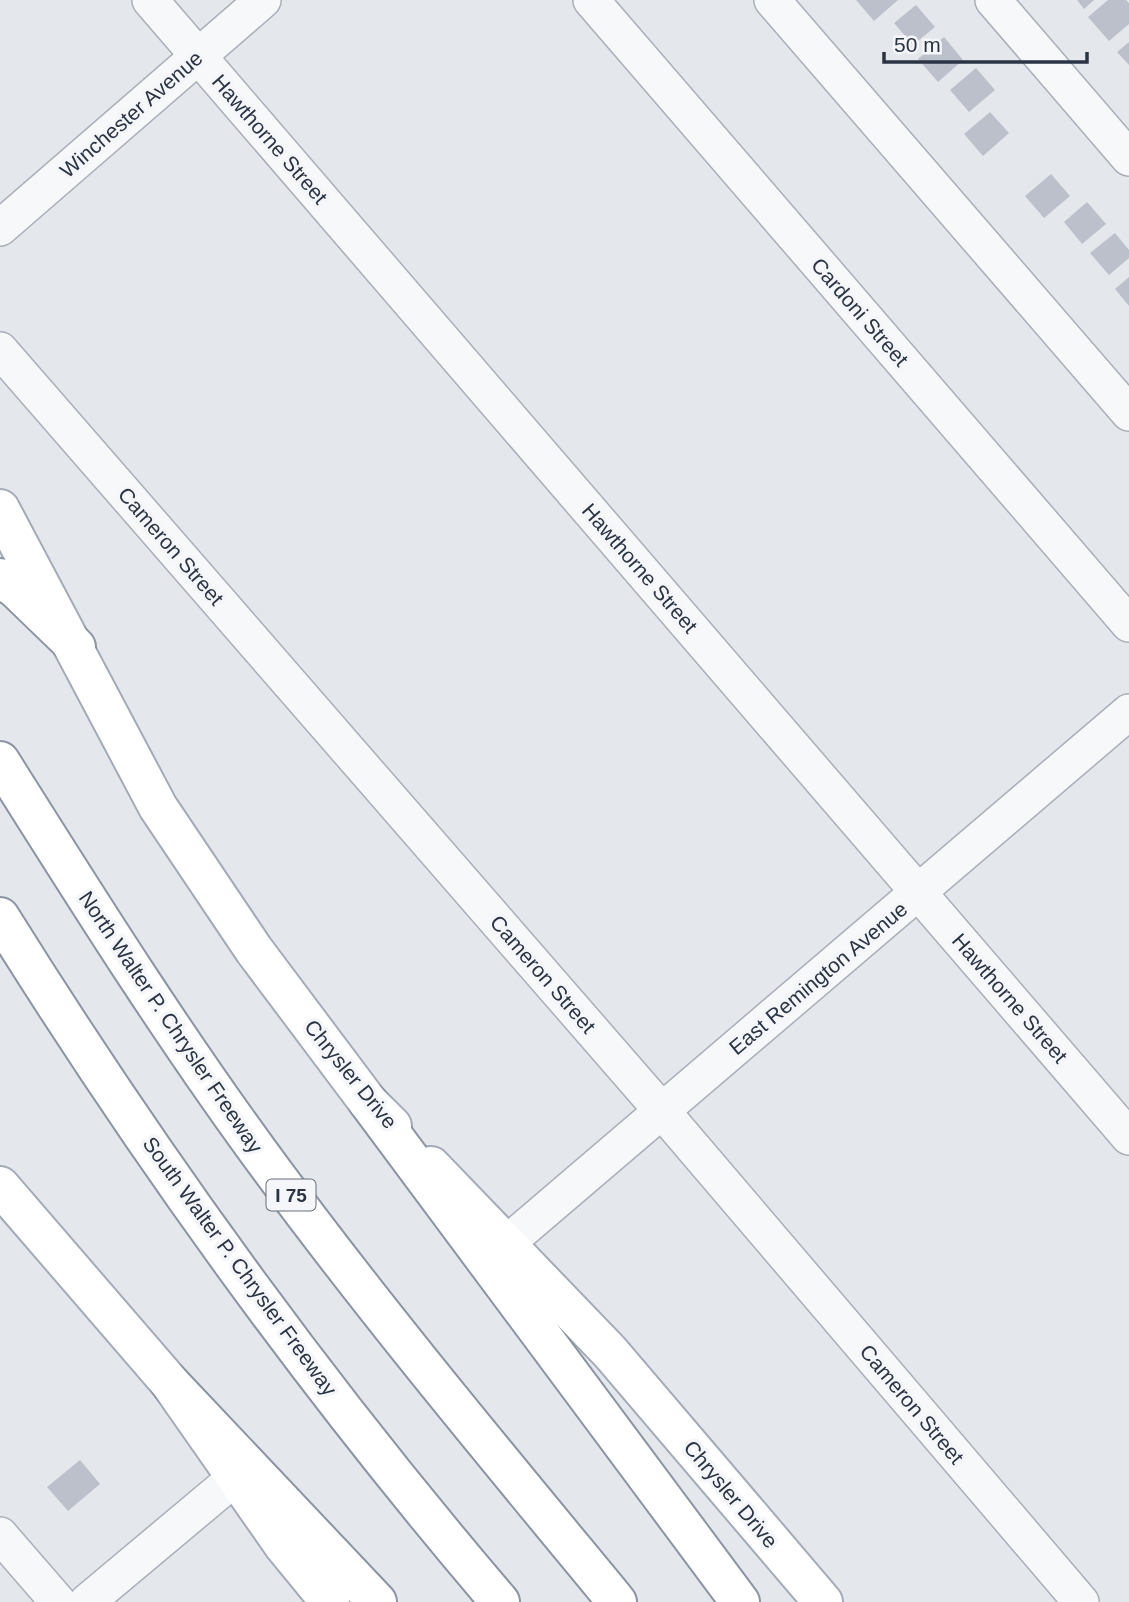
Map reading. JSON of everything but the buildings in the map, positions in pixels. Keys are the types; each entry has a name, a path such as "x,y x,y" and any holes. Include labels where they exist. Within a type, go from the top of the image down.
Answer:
{"main road":[{"name":"Chrysler Drive","path":"0,509 76,647 158,807 254,950 368,1102 610,1352 823,1602"},
{"path":"0,578 16,589 76,647"},
{"name":"North Walter P. Chrysler Freeway","path":"0,761 174,1030 271,1169 398,1337 618,1602"},
{"name":"South Walter P. Chrysler Freeway","path":"0,917 128,1112 232,1260 330,1391 500,1602"},
{"path":"368,1102 740,1602"},
{"path":"0,1186 170,1382 377,1602"},
{"path":"170,1382 235,1478 330,1602"}],"street":[{"name":"Hawthorne Street","path":"150,0 1129,1137"},
{"name":"Winchester Avenue","path":"0,228 263,0"},
{"name":"Cardoni Street","path":"591,0 1129,624"},
{"path":"772,0 1129,413"},
{"path":"993,0 1129,158"},
{"name":"Cameron Street","path":"0,350 662,1111 1081,1602"},
{"name":"East Remington Avenue","path":"507,1243 1129,712"},
{"path":"87,1602 235,1478"},
{"path":"0,1535 58,1602"}]}
